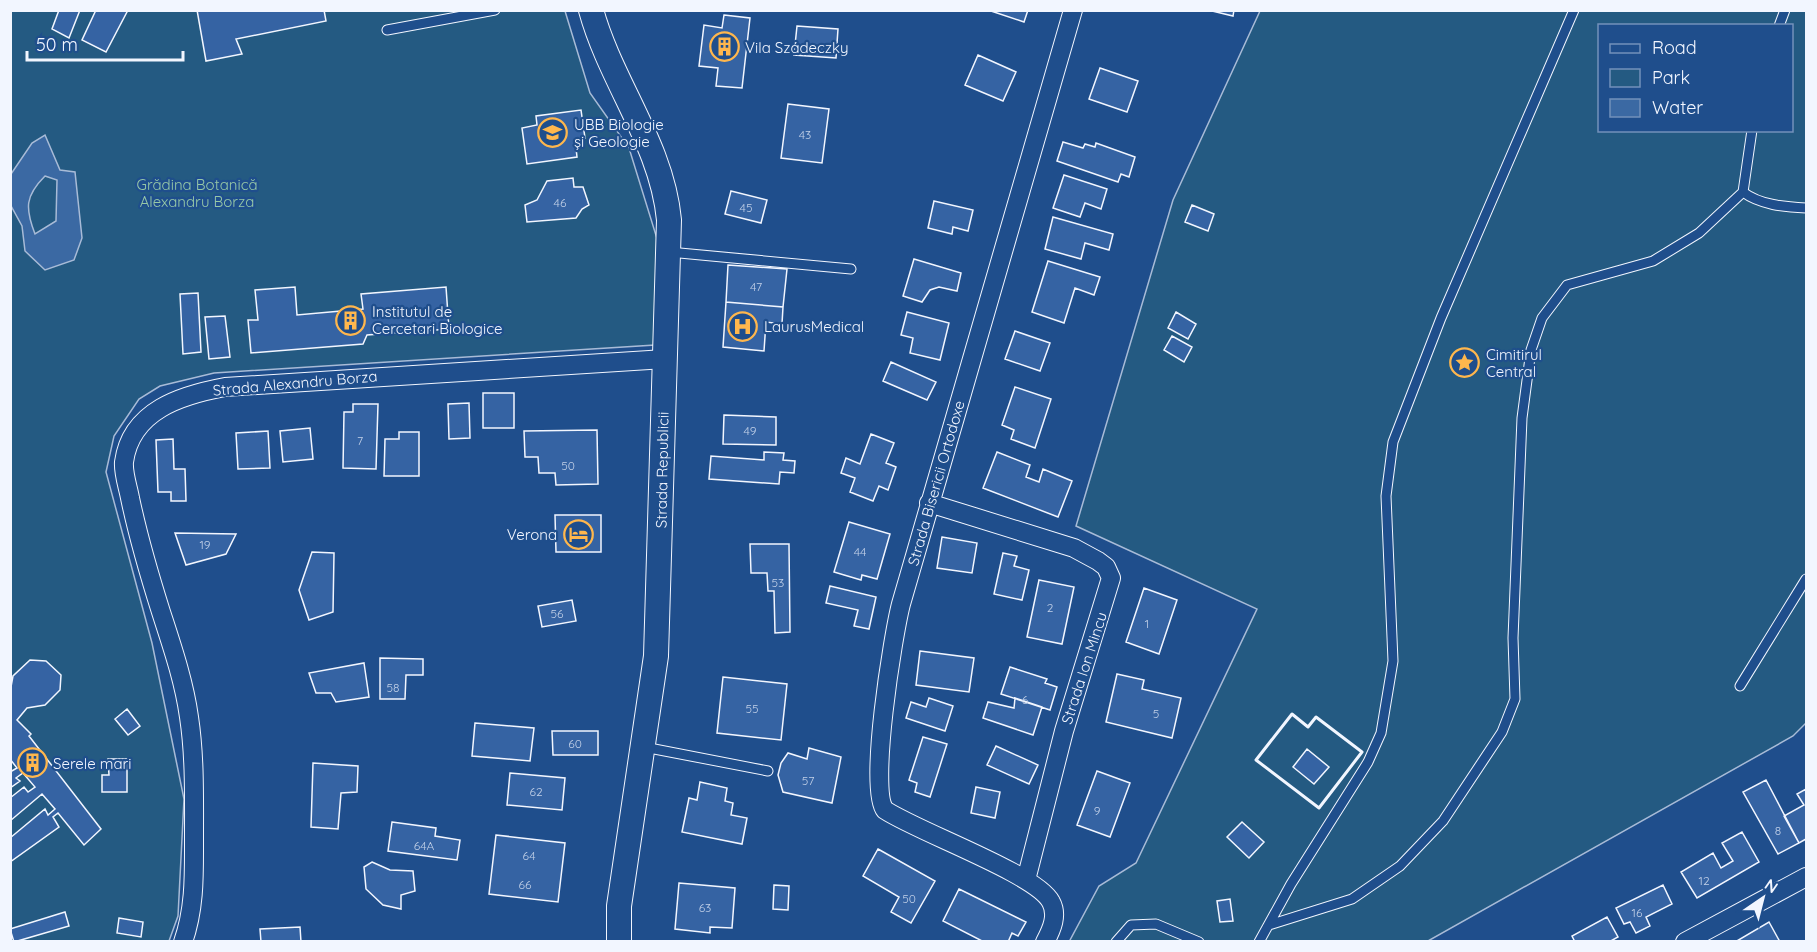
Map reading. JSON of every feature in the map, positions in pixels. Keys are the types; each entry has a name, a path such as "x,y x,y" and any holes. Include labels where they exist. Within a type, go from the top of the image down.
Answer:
{"street":[{"name":"Strada Republicii","path":"591,10 609,58 644,131 663,181 669,220 656,656 619,906 619,942"},
{"name":"Strada Bisericii Ortodoxe","path":"1026,880 885,810 880,802 880,773 893,634 1073,10"},
{"name":"Strada Alexandru Borza","path":"183,942 189,924 194,892 194,787 189,718 182,680 151,582 124,463 140,426 153,412 174,400 225,387 665,359"},
{"name":"Strada Ion Mincu","path":"929,503 1059,542 1088,555 1106,567 1111,578 1064,731 1026,880"},
{"path":"1685,942 1806,877"},
{"path":"1026,880 1047,896 1054,908 1053,922 1045,942"}],"lane":[{"path":"387,30 495,10"},
{"path":"1259,942 1368,762 1381,733 1393,661 1386,496 1393,442 1441,318 1574,10"},
{"path":"1269,925 1352,899 1400,866 1443,821 1502,732 1515,699 1513,638 1522,418 1531,350 1542,318 1567,285 1653,261 1699,233 1743,192 1752,132"},
{"path":"1743,192 1752,199 1786,207 1806,208"},
{"path":"669,252 850,269"},
{"path":"1740,686 1806,579"},
{"path":"644,747 768,771"},
{"path":"1116,942 1131,925 1156,924 1199,942"}],"green space":[{"name":"Grădina Botanică Alexandru Borza","path":"10,11 565,11 590,93 629,148 659,245 655,345 214,373 160,386 139,399 114,436 106,472 152,643 184,799 178,916 169,941 11,941"},
{"name":"Cimitirul Central","path":"1260,11 1806,11 1806,723 1793,736 1428,941 1069,942 1099,886 1136,863 1257,609 1076,526 1173,200"}],"water":[{"path":"45,135 60,170 75,172 82,238 74,260 45,270 25,251 22,226 10,204 11,174 32,143","holes":["45,176 57,180 56,221 35,234 28,209 30,196"]}],"building":[{"path":"59,10 80,10 69,38 52,29"},
{"path":"96,10 128,10 106,52 82,40"},
{"path":"197,10 324,10 326,21 236,39 242,54 206,61"},
{"path":"988,10 1028,10 1024,22"},
{"path":"1208,10 1234,10 1233,16"},
{"name":"Vila Szádeczky","path":"724,15 750,18 742,88 716,86 718,68 699,66 704,25 722,28"},
{"path":"797,26 838,29 836,58 794,55"},
{"path":"978,55 1016,72 1003,101 965,85"},
{"path":"1100,68 1138,81 1127,112 1089,99"},
{"path":"788,104 829,109 822,163 781,158"},
{"name":"UBB Biologie și Geologie","path":"581,110 585,138 575,139 577,157 527,164 522,128 537,125 536,116"},
{"path":"1063,142 1083,148 1085,144 1095,147 1096,143 1135,157 1129,177 1121,174 1118,182 1057,161"},
{"path":"1064,175 1107,189 1101,209 1085,203 1080,217 1053,208"},
{"path":"573,178 574,187 583,187 589,205 582,209 576,218 527,222 525,205 537,200 547,181"},
{"path":"731,191 767,200 761,223 725,214"},
{"path":"934,201 973,210 968,231 953,227 952,234 928,228"},
{"path":"1192,205 1214,214 1208,231 1185,222"},
{"path":"1053,217 1113,234 1109,250 1085,243 1081,259 1045,249"},
{"path":"914,259 961,273 957,291 939,287 930,290 922,302 903,296"},
{"path":"1048,261 1100,277 1094,295 1075,288 1064,323 1032,312"},
{"path":"728,265 787,269 783,307 726,302"},
{"name":"Institutul de Cercetari Biologice","path":"295,287 297,315 363,309 361,294 446,287 449,329 367,335 363,344 251,353 248,320 258,320 255,290"},
{"path":"198,293 201,352 183,354 180,294"},
{"path":"726,302 783,307 782,324 766,322 764,351 723,347"},
{"path":"907,312 949,323 940,360 910,353 913,338 901,335"},
{"path":"1176,312 1196,324 1188,339 1168,328"},
{"path":"225,316 230,357 209,359 205,317"},
{"path":"1015,331 1050,343 1040,371 1005,359"},
{"path":"1172,336 1192,347 1184,362 1164,350"},
{"path":"891,362 936,382 927,400 883,381"},
{"path":"1015,387 1051,399 1035,448 1011,439 1014,430 1002,425"},
{"path":"483,393 514,393 514,428 483,428"},
{"path":"469,403 470,438 449,439 448,404"},
{"path":"353,404 378,404 376,469 343,468 344,412 353,412"},
{"path":"724,415 776,417 776,445 723,444"},
{"path":"310,428 313,459 283,462 280,431"},
{"path":"597,430 598,484 556,485 555,473 539,473 538,457 525,457 524,431"},
{"path":"268,431 270,468 238,469 236,433"},
{"path":"399,432 419,432 419,476 384,476 385,439 399,439"},
{"path":"871,434 894,443 886,463 896,467 888,490 879,486 873,501 850,492 855,478 841,473 846,458 860,464"},
{"path":"173,439 174,469 185,469 186,501 171,501 171,492 158,492 156,440"},
{"path":"764,452 784,453 783,460 795,461 794,473 780,472 779,484 709,479 711,456 764,460"},
{"path":"997,452 1030,465 1026,477 1039,482 1043,469 1072,481 1058,517 983,488"},
{"name":"Verona","path":"555,515 601,515 601,552 556,552"},
{"path":"849,522 890,534 877,579 862,575 861,580 834,572"},
{"path":"175,533 236,534 226,554 186,565"},
{"path":"942,537 977,543 972,573 937,568"},
{"path":"750,544 789,544 790,632 775,633 774,591 768,591 767,573 751,573"},
{"path":"312,552 334,553 333,612 309,620 299,590"},
{"path":"1003,553 1017,556 1014,566 1029,570 1022,600 994,594"},
{"path":"1039,580 1074,587 1062,644 1027,637"},
{"path":"830,586 876,597 869,629 854,626 858,610 826,603"},
{"path":"1144,588 1177,600 1159,654 1126,642"},
{"path":"572,600 576,621 542,627 538,606"},
{"path":"920,651 974,658 969,692 916,685"},
{"path":"380,658 423,659 423,675 406,675 405,699 380,699"},
{"name":"Serele mari","path":"30,660 46,661 61,675 60,690 45,705 27,708 17,720 31,734 29,736 101,829 84,845 58,813 53,817 59,827 10,862 10,838 45,809 48,815 55,809 42,794 10,821 10,798 24,787 28,792 35,787 23,773 16,778 20,781 10,788 10,772 17,768 10,759 10,692 13,676"},
{"path":"364,663 369,697 336,702 331,693 316,693 309,673"},
{"path":"1010,667 1047,679 1045,683 1057,687 1050,710 1001,694"},
{"path":"1117,674 1144,680 1142,689 1181,698 1172,738 1106,722"},
{"path":"723,677 787,684 781,740 717,733"},
{"path":"929,698 953,706 945,731 906,718 911,702 926,707"},
{"path":"1015,698 1042,707 1033,735 983,718 988,702 1014,708"},
{"path":"127,709 140,726 128,735 115,719"},
{"path":"475,723 534,728 530,761 472,756"},
{"path":"552,731 598,731 598,755 553,755"},
{"path":"923,737 947,744 930,797 915,792 917,783 909,780"},
{"path":"996,746 1038,765 1029,784 987,765"},
{"path":"809,748 841,757 832,803 783,792 778,775 781,763 788,753 807,759"},
{"path":"1307,749 1329,767 1314,784 1293,767"},
{"path":"108,759 127,759 127,792 102,792 102,775 109,775"},
{"path":"313,763 358,766 357,792 341,793 338,829 311,827"},
{"path":"1097,771 1130,783 1110,837 1077,825"},
{"path":"510,773 565,778 562,810 507,805"},
{"path":"1766,780 1799,843 1778,854 1743,792"},
{"path":"700,782 727,788 725,801 733,803 731,815 747,818 742,844 682,832 689,798 697,800"},
{"path":"976,787 1000,792 995,818 971,813"},
{"path":"1806,789 1806,839 1799,843 1784,816 1804,805 1797,794"},
{"path":"392,822 436,828 435,836 460,840 457,860 388,851"},
{"path":"1242,822 1264,842 1249,858 1227,837"},
{"path":"1742,832 1759,862 1697,898 1681,872 1713,853 1721,868 1733,861 1722,843"},
{"path":"496,835 565,843 558,902 489,894"},
{"path":"878,849 935,881 911,923 891,912 899,897 863,876"},
{"path":"372,862 390,870 413,871 415,891 401,895 401,909 383,905 366,889 364,867"},
{"path":"679,883 735,888 732,928 710,927 710,933 675,929"},
{"path":"774,885 789,886 788,910 773,909"},
{"path":"1663,885 1672,904 1646,917 1650,926 1636,933 1630,922 1624,924 1616,908"},
{"path":"959,889 1026,922 1018,936 1012,933 1008,942 984,942 943,921"},
{"path":"1230,899 1233,921 1220,922 1217,901"},
{"path":"65,912 69,926 14,942 10,929"},
{"path":"1607,917 1618,937 1609,942 1575,942 1572,936"},
{"path":"119,918 143,922 141,937 117,933"},
{"path":"1769,922 1780,942 1735,942"},
{"path":"300,927 301,942 261,942 260,929"}],"wall":[{"path":"1292,714 1308,727 1316,717 1362,752 1319,808 1256,760 1292,714"}],"place":[{"name":"Vila Szádeczky","path":"724,47"},
{"name":"UBB Biologie și Geologie","path":"553,133"},
{"name":"Institutul de Cercetari Biologice","path":"351,320"},
{"name":"LaurusMedical","path":"743,326"},
{"name":"Cimitirul Central","path":"1465,363"},
{"name":"Verona","path":"578,534"},
{"name":"Serele mari","path":"32,763"}]}
